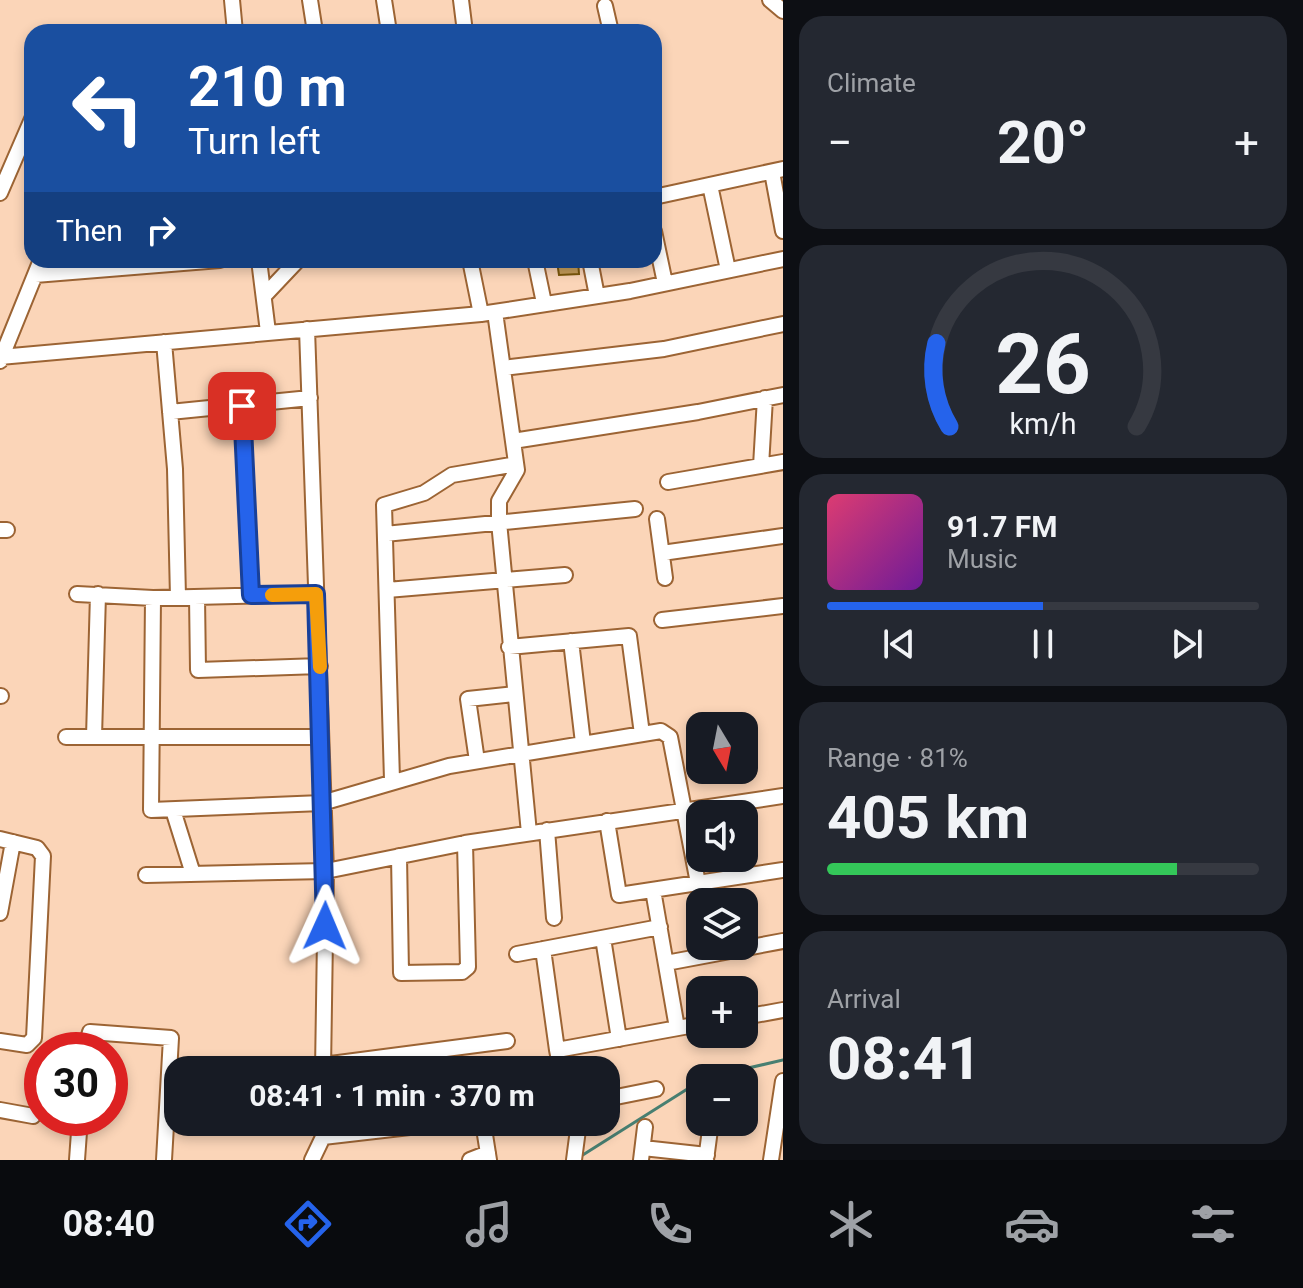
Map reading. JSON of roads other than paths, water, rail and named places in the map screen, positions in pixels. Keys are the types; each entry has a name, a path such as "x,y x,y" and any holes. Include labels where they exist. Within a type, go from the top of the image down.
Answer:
{"street":[{"path":"232,0 234,24"},
{"path":"310,0 314,24"},
{"path":"384,0 388,24"},
{"path":"461,0 464,24"},
{"path":"770,0 783,11"},
{"path":"605,6 609,24"},
{"path":"0,193 24,138"},
{"path":"662,195 777,170 783,231"},
{"path":"710,185 728,270"},
{"path":"38,268 1,358 488,313 597,296 783,259"},
{"path":"35,275 121,268"},
{"path":"260,268 268,332"},
{"path":"264,296 290,268"},
{"path":"473,268 503,368 517,474 499,501 499,522 502,580 529,833"},
{"path":"537,268 544,303"},
{"path":"592,268 597,296"},
{"path":"662,268 665,283"},
{"path":"503,368 664,349 783,324"},
{"path":"307,329 326,871 323,1056"},
{"path":"164,342 178,597"},
{"path":"513,441 783,395"},
{"path":"170,412 310,398"},
{"path":"761,466 765,398"},
{"path":"242,406 251,595"},
{"path":"668,482 783,462"},
{"path":"392,780 384,505 388,501 424,493 452,475 516,464"},
{"path":"385,534 635,509"},
{"path":"657,519 665,578"},
{"path":"662,553 783,536"},
{"path":"387,590 565,575"},
{"path":"77,594 153,598 316,594"},
{"path":"94,737 98,594"},
{"path":"197,597 198,670 320,666"},
{"path":"153,598 151,810 322,803 392,780 477,761 661,731 670,737 698,883"},
{"path":"662,620 783,606"},
{"path":"509,647 629,636 642,734"},
{"path":"571,641 583,743"},
{"path":"477,761 468,699 514,694"},
{"path":"66,737 321,737"},
{"path":"146,875 326,871 465,843 685,808 783,796"},
{"path":"173,810 193,874"},
{"path":"607,821 619,895 783,870"},
{"path":"547,830 554,918"},
{"path":"0,913 6,841 37,848 43,856 34,1038 27,1045 0,1041"},
{"path":"399,856 401,973 462,972 468,967 465,843"},
{"path":"653,890 677,1028"},
{"path":"517,954 660,927"},
{"path":"603,938 619,1039"},
{"path":"666,963 783,941"},
{"path":"543,949 558,1056"},
{"path":"758,1014 783,1010"},
{"path":"557,1050 686,1026"},
{"path":"128,1035 171,1038 164,1160"},
{"path":"405,1056 507,1041"},
{"path":"771,1160 783,1081"},
{"path":"620,1096 656,1089"},
{"path":"0,1110 24,1114"},
{"path":"645,1127 642,1154 706,1157 709,1136"},
{"path":"77,1160 79,1136"},
{"path":"312,1160 321,1136"},
{"path":"470,1160 489,1156 485,1136"},
{"path":"574,1160 577,1136"}],"waterway":[{"path":"758,1066 783,1060"},
{"path":"578,1158 686,1090"}]}
